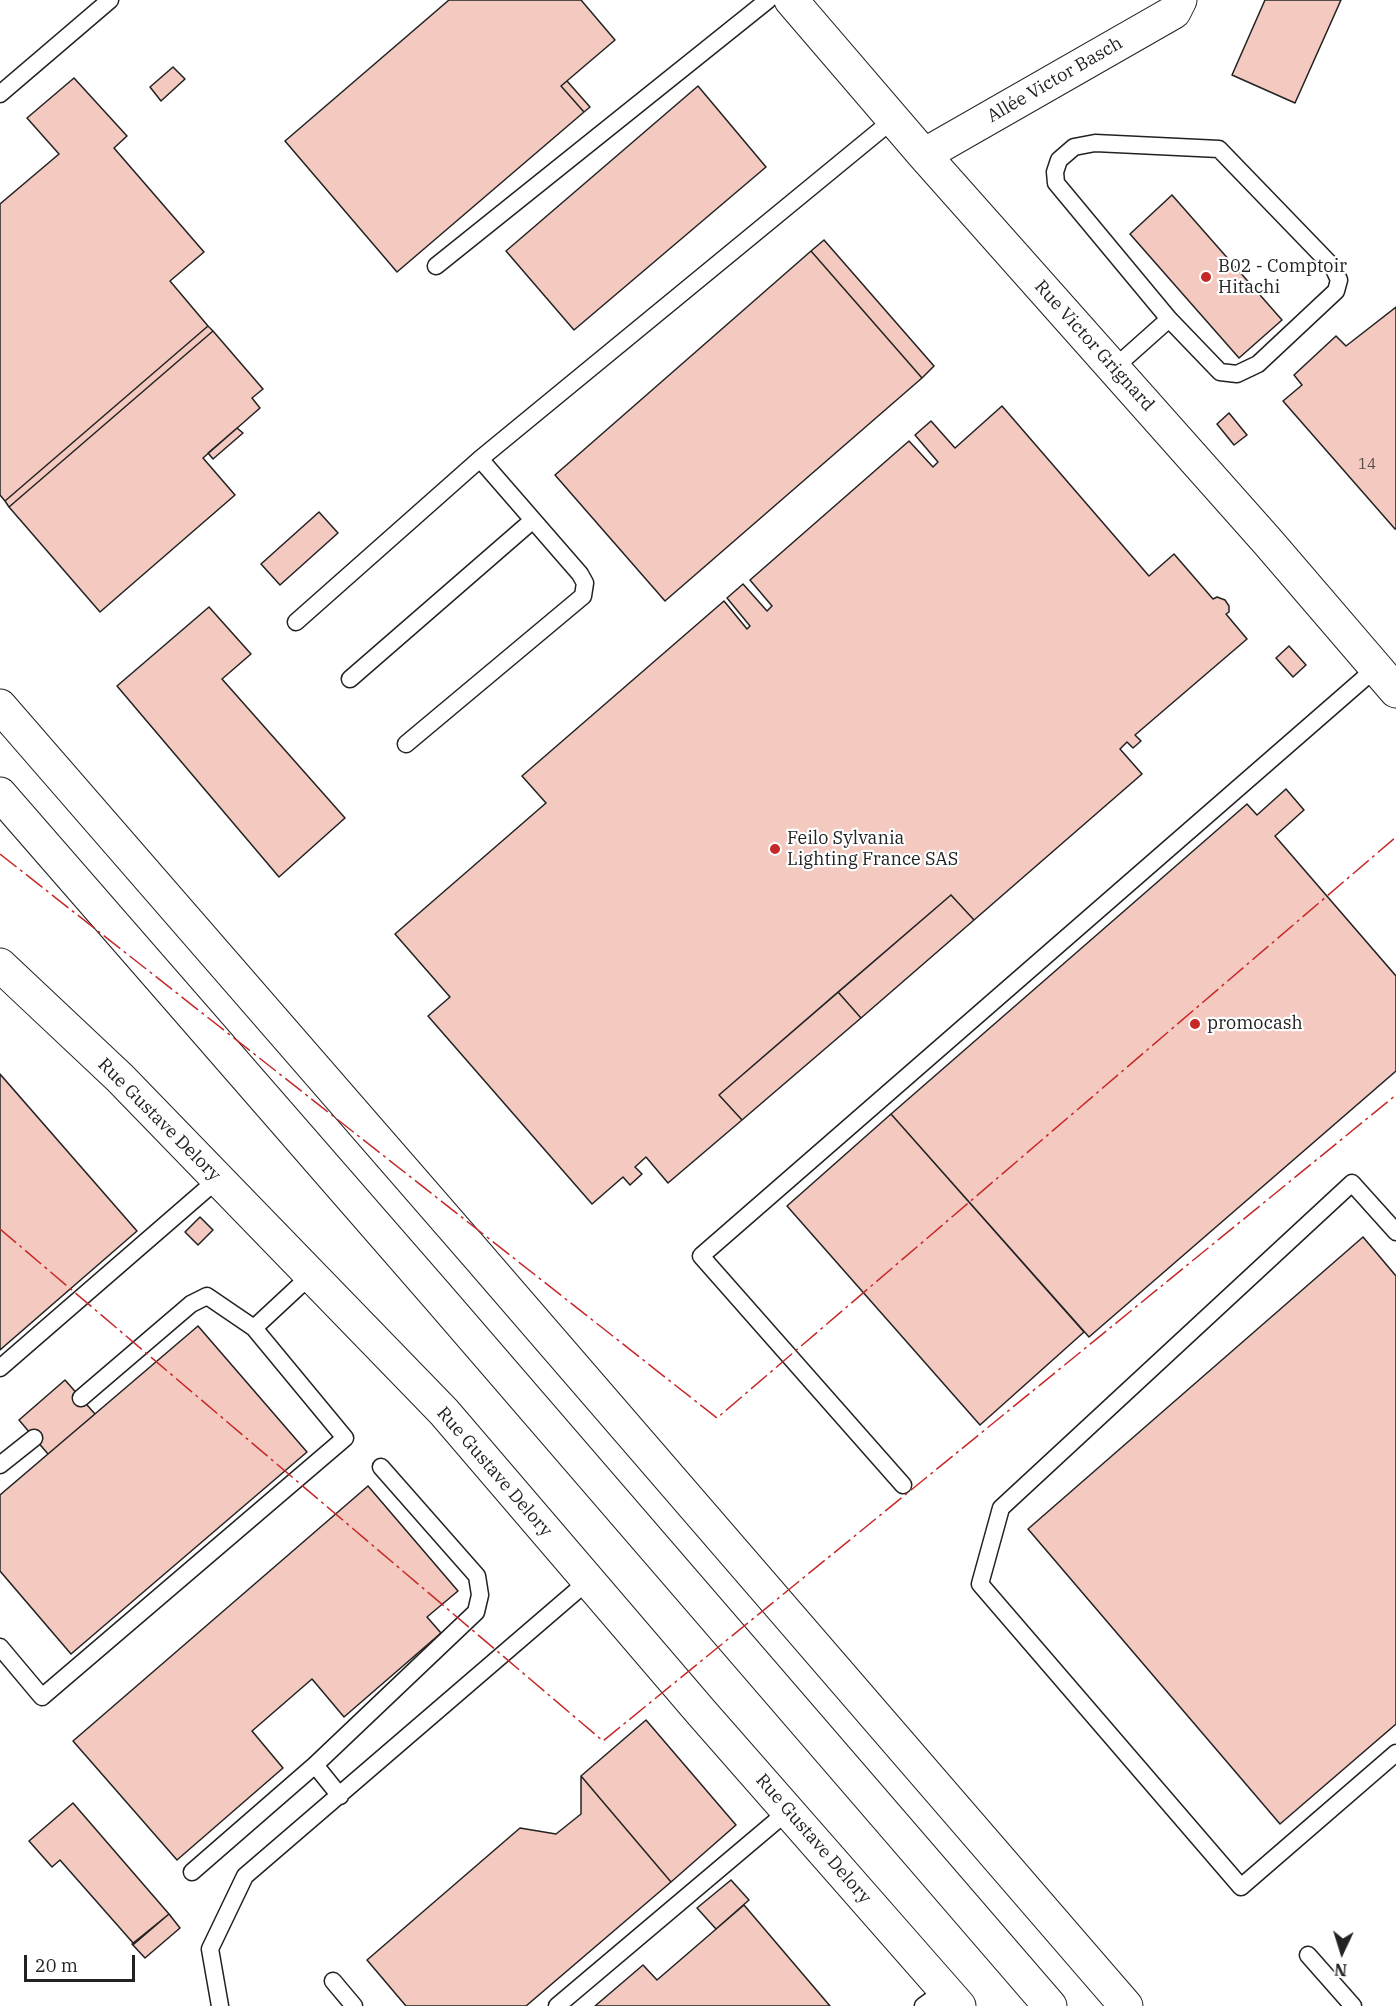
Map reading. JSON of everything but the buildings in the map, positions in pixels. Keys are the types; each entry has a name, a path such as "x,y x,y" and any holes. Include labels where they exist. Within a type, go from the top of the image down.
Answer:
{"main road":[{"name":"Rue Victor Grignard","path":"791,0 895,118 924,155 1268,542 1386,679"},
{"name":"Allée Victor Basch","path":"924,155 1174,12 1180,0"},
{"path":"0,706 1126,2006"},
{"path":"0,794 1050,2006"},
{"name":"Rue Gustave Delory","path":"0,965 120,1078 444,1412 788,1811 943,2001"}],"lane":[{"path":"0,94 110,0"},
{"path":"436,266 768,0"},
{"path":"296,622 480,459 895,118"},
{"path":"1095,143 1219,148 1334,267 1339,280 1336,291 1258,364 1236,374 1220,372 1169,319 1056,183 1055,172 1059,160 1074,147 1095,143"},
{"path":"1114,368 1169,319"},
{"path":"406,744 583,596 585,583 580,574 480,459"},
{"path":"350,679 533,520"},
{"path":"903,1485 701,1256 1386,679"},
{"path":"0,1368 218,1179"},
{"path":"1396,1232 1352,1183 1001,1508 980,1584 1241,1887 1396,1753"},
{"path":"254,1328 311,1275"},
{"path":"0,1647 42,1697 345,1438 254,1328 207,1296 191,1304 81,1398"},
{"path":"0,1465 34,1438"},
{"path":"192,1872 315,1765 476,1612 480,1595 477,1576 381,1467"},
{"path":"220,2006 210,1949 245,1876 588,1581"},
{"path":"315,1765 340,1796"},
{"path":"557,2006 788,1811"},
{"path":"1308,1955 1353,2006"},
{"path":"333,1981 354,2006"}],"power":[{"path":"0,854 717,1418 1396,837"},
{"path":"0,1229 603,1741 1396,1095"}],"place":[{"name":"B02 - Comptoir Hitachi","path":"1206,277"},
{"name":"Feilo Sylvania Lighting France SAS","path":"775,849"},
{"name":"promocash","path":"1195,1024"}]}
